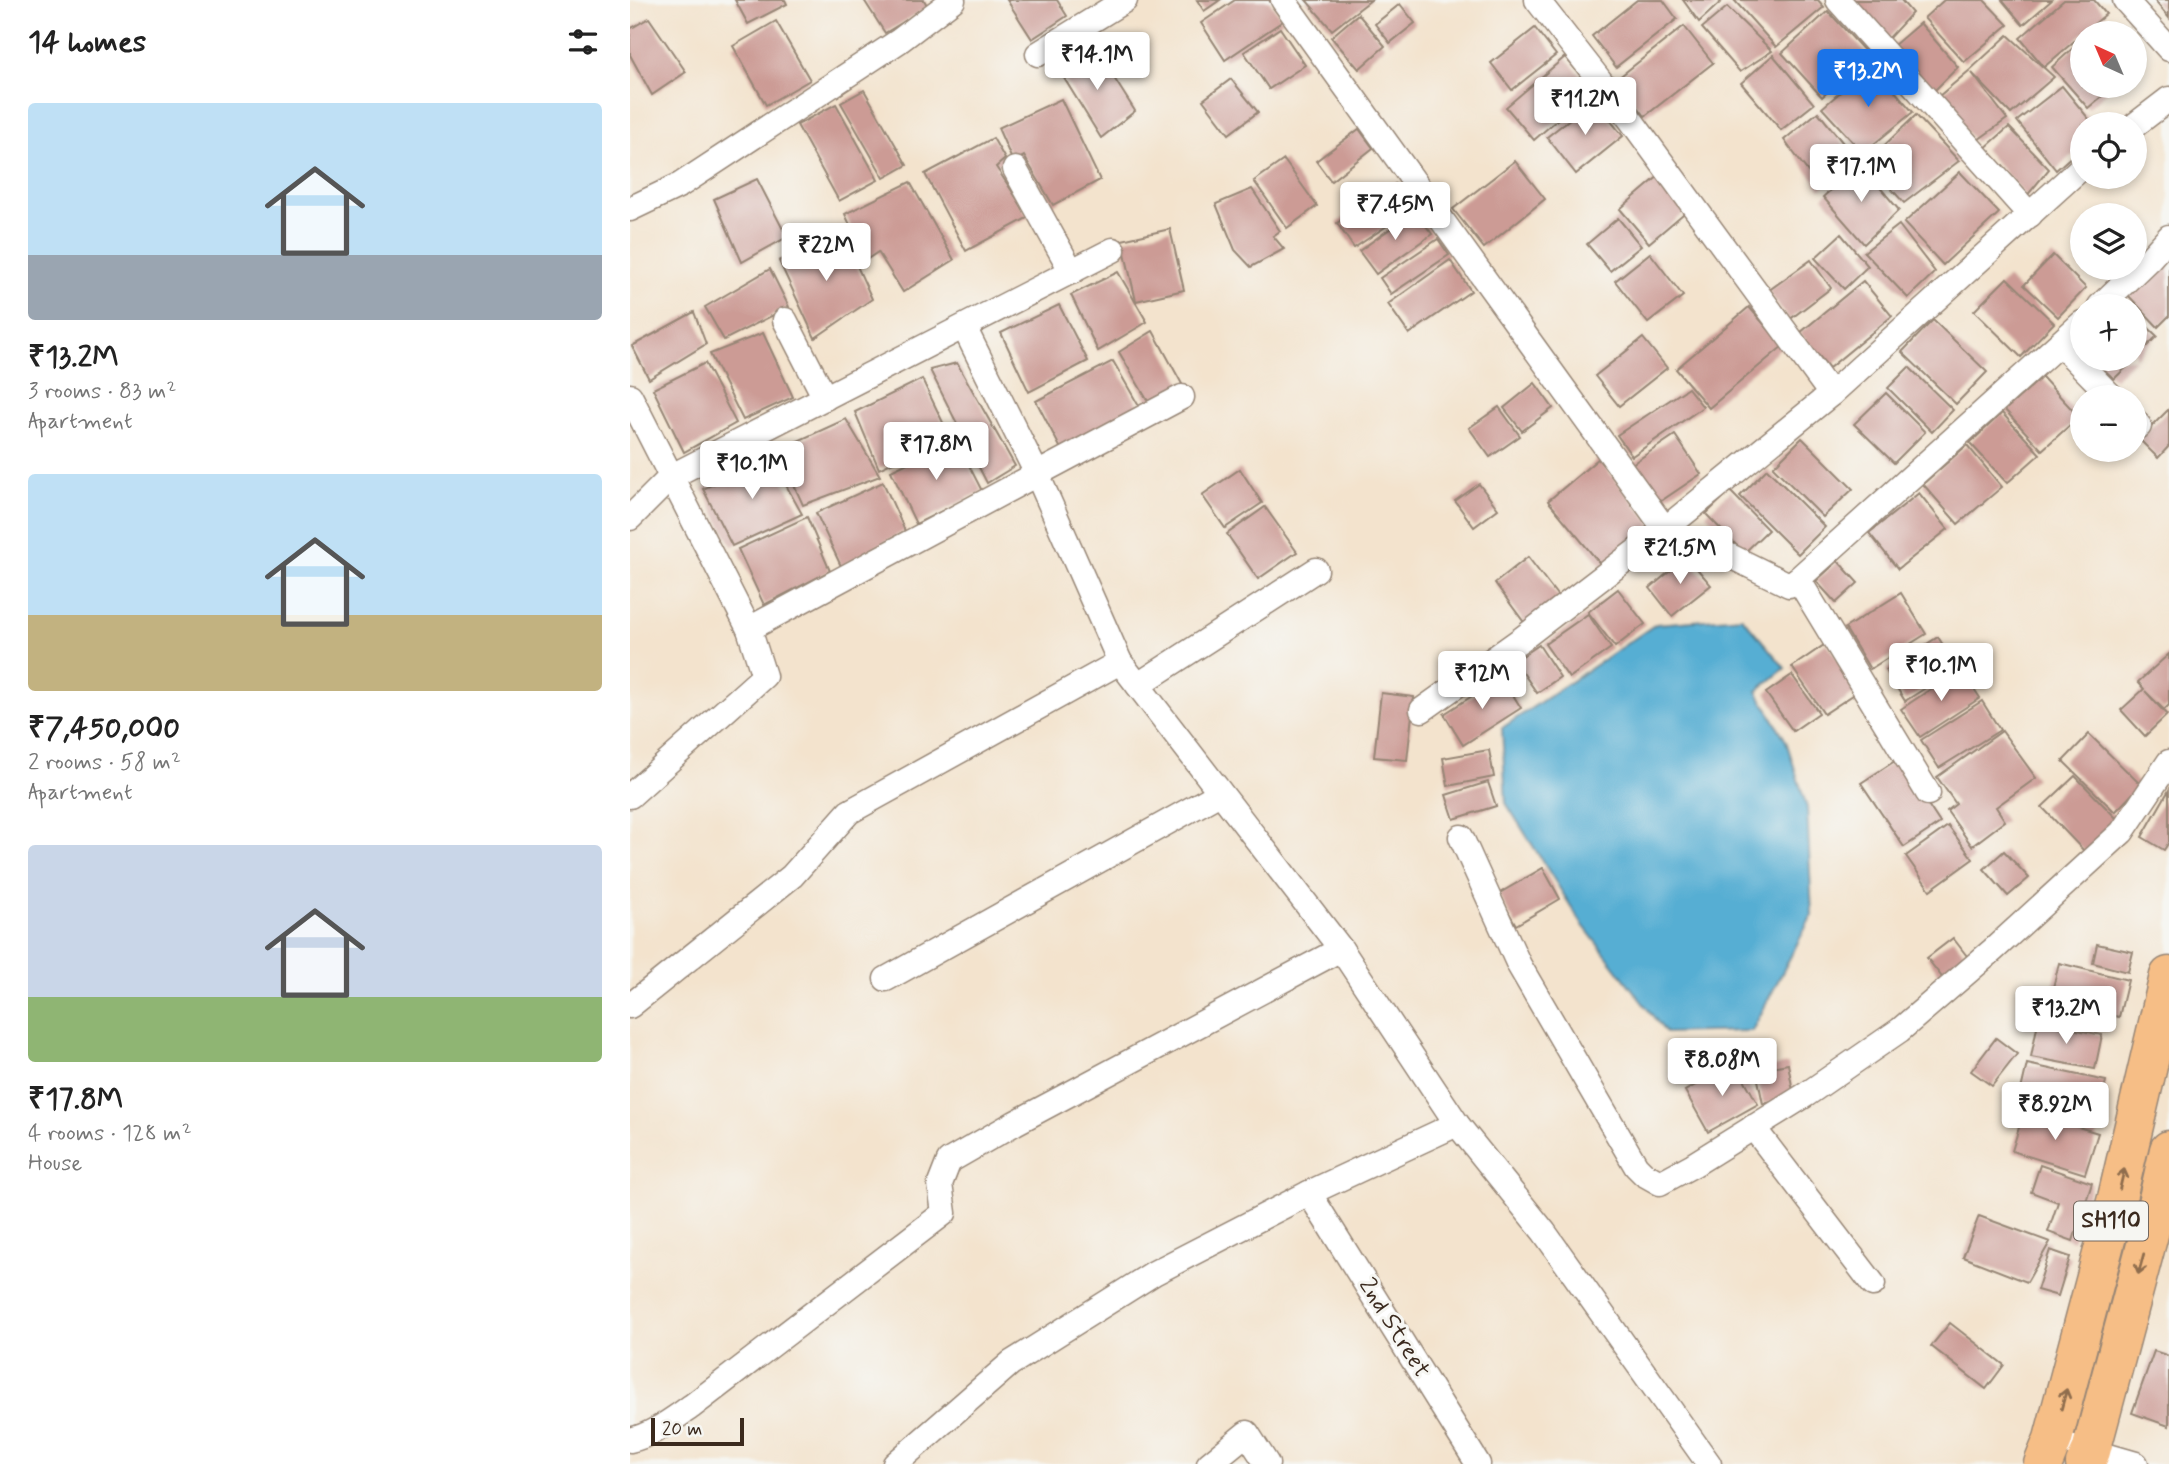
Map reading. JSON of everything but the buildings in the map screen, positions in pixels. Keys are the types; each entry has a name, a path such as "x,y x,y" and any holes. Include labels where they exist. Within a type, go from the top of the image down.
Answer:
{"main road":[{"name":"SH110","path":"2048,1452 2117,1198 2169,976"},
{"name":"SH110","path":"2088,1458 2169,1150"}],"street":[{"path":"630,209 680,185 899,41 953,0"},
{"path":"1038,54 1125,0"},
{"path":"1283,0 1665,529"},
{"path":"1537,0 1630,119 1831,394"},
{"path":"1838,0 2030,215"},
{"path":"2125,0 2169,49"},
{"path":"2147,116 2169,99"},
{"path":"1015,169 1072,272"},
{"path":"1422,710 1523,638 1665,529 1831,394 2070,178"},
{"path":"2112,294 2169,237"},
{"path":"630,518 672,476 1113,250"},
{"path":"785,320 825,398"},
{"path":"964,327 1037,474 1120,662 1341,949 1457,1124 1544,1232 1709,1464"},
{"path":"1728,555 1789,585 2070,334"},
{"path":"2060,344 2100,385"},
{"path":"630,396 749,628 764,676 630,796"},
{"path":"749,628 1182,397"},
{"path":"1138,685 1316,570"},
{"path":"1798,579 1928,793"},
{"path":"630,1006 792,876 849,812 1120,662"},
{"path":"1461,837 1519,965 1636,1166 1660,1183 1807,1094 1900,1030 1993,950 2122,832 2169,762"},
{"path":"886,979 1220,793"},
{"path":"630,1440 667,1424 692,1406 944,1213 940,1184 949,1161 1341,949"},
{"path":"895,1464 1011,1363 1154,1273 1309,1193 1457,1124"},
{"path":"1753,1127 1873,1284"},
{"name":"2nd Street","path":"1309,1193 1478,1464"},
{"path":"1209,1464 1247,1433 1267,1464"},
{"path":"2048,1452 2136,1464"}],"water":[{"path":"1742,617 1785,668 1757,691 1786,741 1807,808 1812,915 1752,1031 1666,1033 1582,924 1506,803 1502,728 1656,624"}]}
